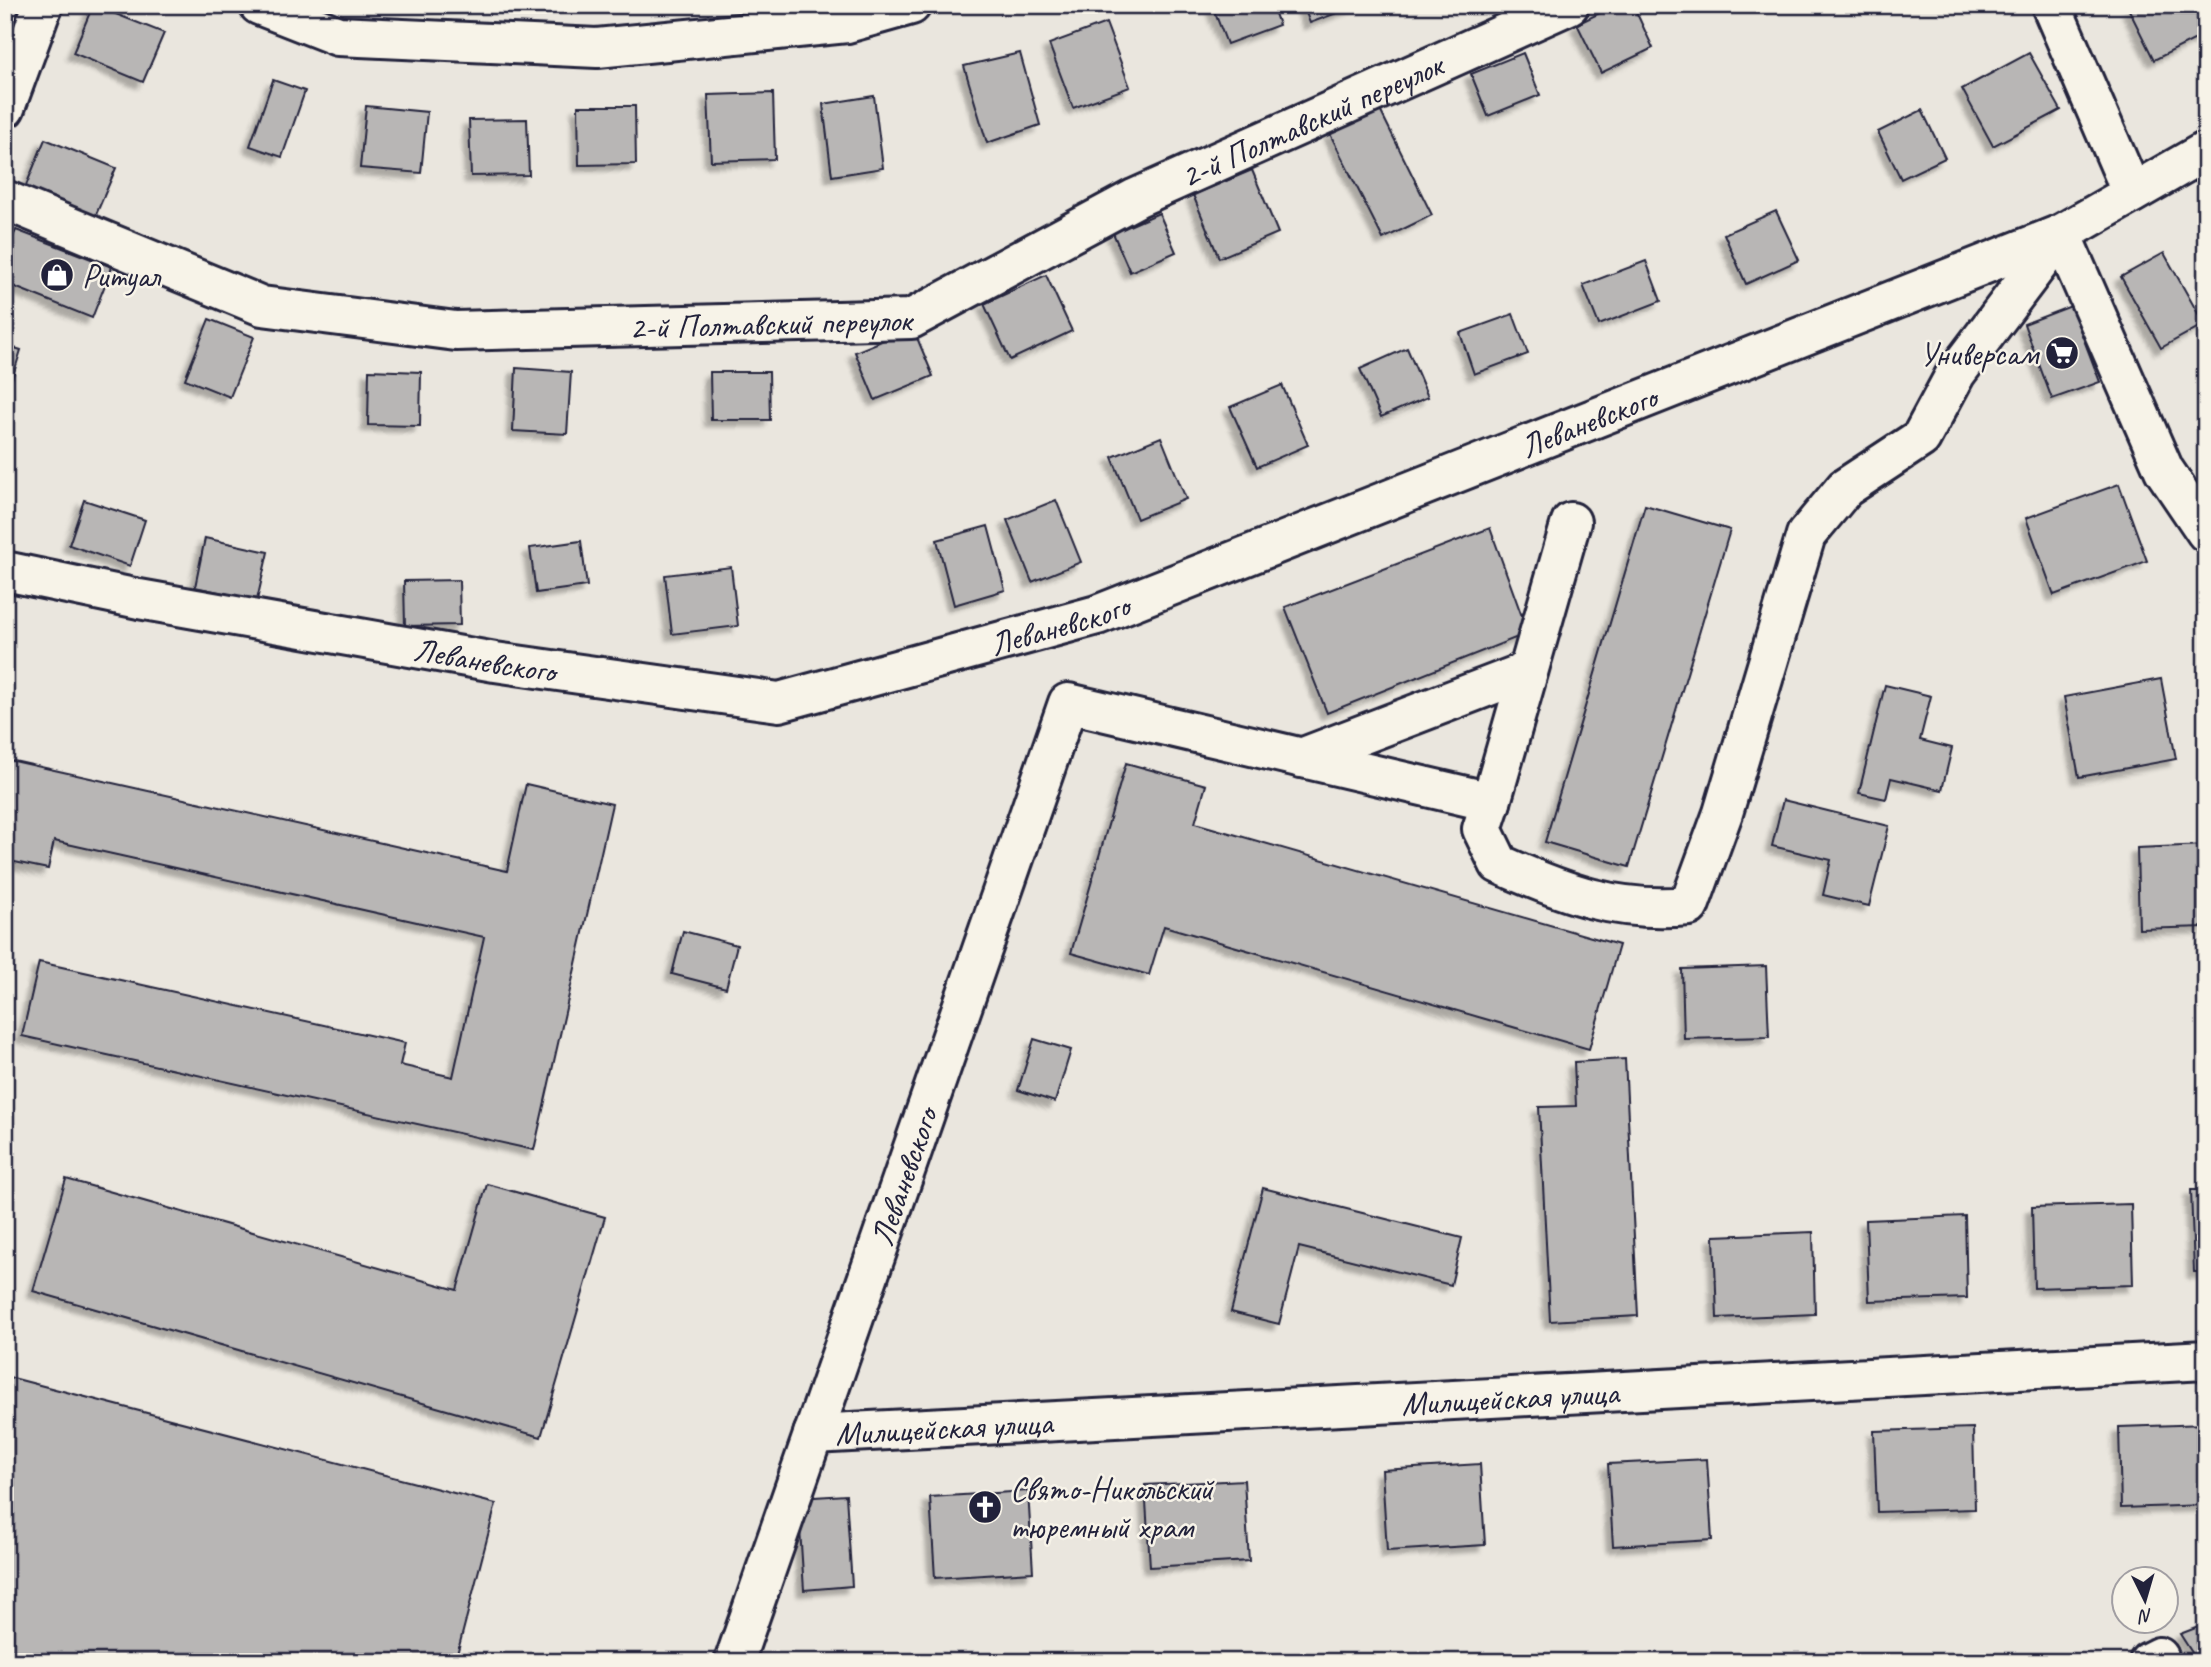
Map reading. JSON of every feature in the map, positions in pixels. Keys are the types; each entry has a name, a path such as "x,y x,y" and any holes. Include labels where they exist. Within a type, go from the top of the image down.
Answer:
{"street":[{"path":"5,108 43,5"},
{"path":"259,5 338,36 597,48 847,23 911,5"},
{"name":"2-й Полтавский переулок","path":"5,200 262,306 442,330 911,319 1136,198 1569,5"},
{"path":"2051,5 2132,193"},
{"name":"Леваневского","path":"5,571 139,599 495,662 779,702 1097,615 2061,234 2206,151"},
{"path":"2061,234 2164,470 2206,532"},
{"name":"Леваневского","path":"1571,522 1482,829 1499,864 1564,893 1651,910 1689,906 1723,813 1806,535 1845,488 1921,438 1956,373 2061,234"},
{"path":"1301,758 1528,671"},
{"name":"Леваневского","path":"734,1662 1068,703 1491,802"},
{"name":"Милицейская улица","path":"813,1434 2206,1360"}],"building":[{"path":"93,5 164,33 143,82 73,53"},
{"path":"1212,5 1272,5 1279,25 1227,44"},
{"path":"1303,5 1358,5 1310,23"},
{"path":"1616,5 1633,5 1653,48 1601,73 1577,24"},
{"path":"2138,5 2196,5 2206,25 2206,34 2154,60 2129,10"},
{"path":"1106,23 1130,87 1073,108 1049,44"},
{"path":"1020,53 1040,125 987,143 964,66"},
{"path":"1523,53 1540,95 1488,116 1471,74"},
{"path":"2029,53 2061,110 1993,146 1962,89"},
{"path":"273,80 305,91 282,157 250,146"},
{"path":"773,93 775,159 711,161 708,95"},
{"path":"874,96 883,168 832,176 823,104"},
{"path":"366,106 427,112 421,173 360,168"},
{"path":"578,106 635,106 636,164 579,165"},
{"path":"1380,110 1432,215 1383,239 1330,134"},
{"path":"1922,110 1945,158 1901,179 1878,132"},
{"path":"527,119 529,175 471,176 469,120"},
{"path":"45,139 116,168 95,217 25,188"},
{"path":"1252,170 1278,233 1219,258 1193,195"},
{"path":"1776,211 1799,260 1746,284 1724,234"},
{"path":"1159,213 1176,252 1130,272 1113,233"},
{"name":"Ритуал","path":"16,230 112,267 92,318 5,283 5,255"},
{"path":"2164,253 2204,324 2161,348 2121,277"},
{"path":"1646,261 1661,301 1599,325 1583,285"},
{"path":"1046,275 1072,331 1010,360 984,304"},
{"name":"Универсам","path":"2071,306 2100,382 2052,399 2024,324"},
{"path":"1513,314 1528,354 1474,374 1460,333"},
{"path":"209,319 254,337 230,397 185,379"},
{"path":"913,328 933,376 875,400 855,352"},
{"path":"5,345 21,350 6,398 5,398"},
{"path":"1407,348 1428,397 1381,417 1360,369"},
{"path":"516,368 571,372 567,434 513,431"},
{"path":"369,370 421,372 420,426 368,425"},
{"path":"710,372 769,372 770,420 711,420"},
{"path":"1282,385 1308,445 1257,467 1230,407"},
{"path":"1161,437 1186,499 1137,519 1112,457"},
{"path":"2119,484 2147,561 2054,595 2026,518"},
{"path":"84,500 145,520 130,566 69,545"},
{"path":"1056,500 1081,562 1032,582 1007,520"},
{"path":"1645,505 1730,530 1629,867 1545,842"},
{"path":"988,526 1005,590 954,605 937,540"},
{"path":"1490,528 1528,633 1327,713 1285,607"},
{"path":"205,538 268,552 257,600 195,587"},
{"path":"581,541 587,586 536,593 530,548"},
{"path":"731,567 738,626 672,634 665,575"},
{"path":"459,580 460,625 405,626 404,581"},
{"path":"2161,679 2176,759 2079,777 2064,697"},
{"path":"1885,685 1931,696 1920,740 1952,748 1942,790 1891,778 1886,799 1859,793"},
{"path":"5,759 507,871 526,784 612,804 534,1150 22,1036 39,962 405,1043 400,1065 453,1077 484,937 54,841 48,869 5,860"},
{"path":"1126,763 1206,785 1195,823 1619,945 1589,1049 1164,926 1149,975 1071,953"},
{"path":"1783,800 1889,826 1869,906 1823,895 1831,860 1772,846"},
{"path":"2206,845 2206,927 2139,929 2137,848"},
{"path":"683,931 737,945 726,988 672,974"},
{"path":"1766,966 1769,1037 1684,1039 1682,969"},
{"path":"1034,1039 1071,1050 1055,1102 1018,1090"},
{"path":"1625,1059 1638,1316 1550,1321 1539,1107 1576,1106 1574,1062"},
{"path":"66,1179 457,1290 487,1184 605,1217 541,1437 33,1291"},
{"path":"1263,1188 1462,1238 1451,1285 1299,1247 1279,1324 1231,1312"},
{"path":"2191,1190 2206,1190 2206,1272 2194,1272"},
{"path":"2131,1204 2133,1285 2034,1288 2032,1207"},
{"path":"1965,1216 1967,1298 1869,1301 1866,1220"},
{"path":"1813,1232 1815,1314 1717,1318 1714,1236"},
{"path":"5,1376 496,1504 455,1662 5,1662"},
{"path":"2206,1424 2206,1505 2121,1508 2119,1427"},
{"path":"1973,1428 1975,1509 1877,1512 1874,1431"},
{"path":"1707,1459 1712,1540 1613,1546 1608,1464"},
{"path":"1480,1464 1485,1545 1387,1551 1382,1470"},
{"path":"1244,1480 1249,1561 1150,1567 1145,1485"},
{"path":"1028,1491 1033,1572 935,1578 930,1497"},
{"path":"846,1495 852,1586 804,1590 798,1498"},
{"path":"2206,1624 2206,1662 2198,1662 2180,1634"}],"place":[{"name":"Ритуал","path":"57,275"},
{"name":"Универсам","path":"2062,353"},
{"name":"Свято-Никольский тюремный храм","path":"985,1507"}]}
